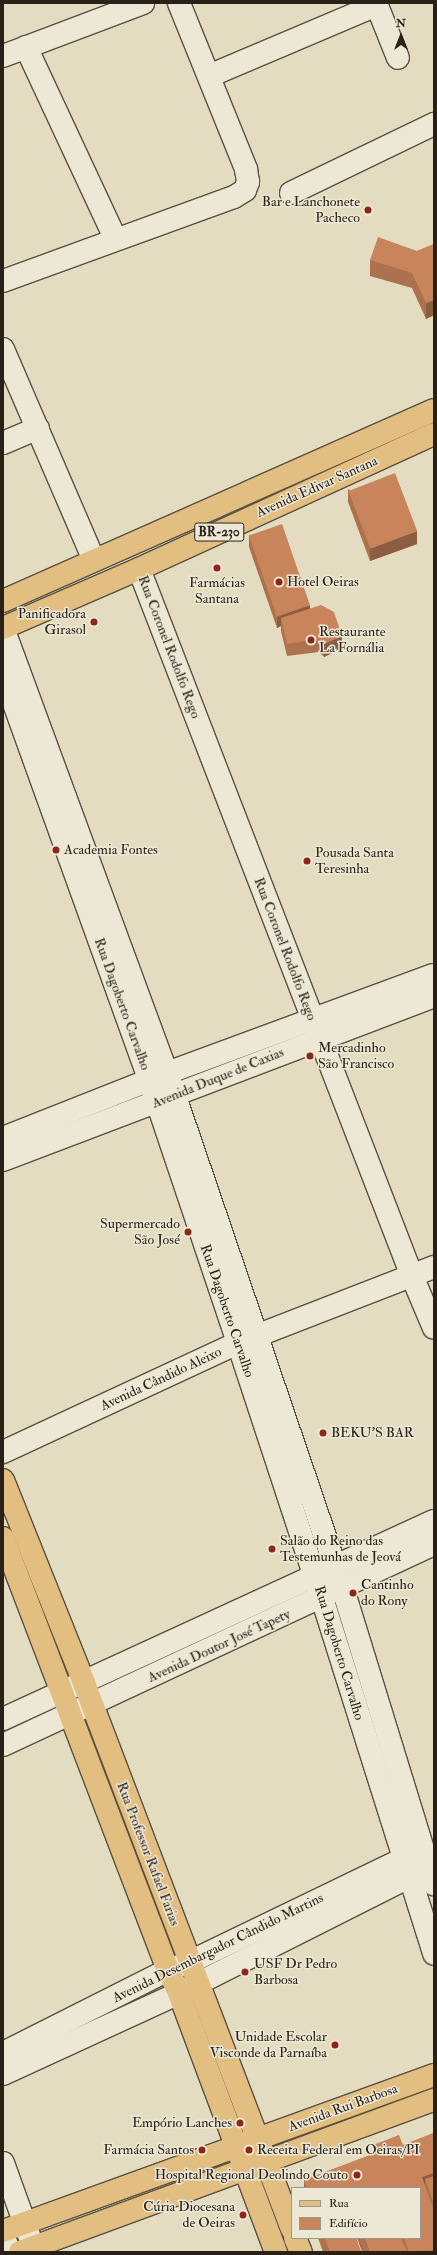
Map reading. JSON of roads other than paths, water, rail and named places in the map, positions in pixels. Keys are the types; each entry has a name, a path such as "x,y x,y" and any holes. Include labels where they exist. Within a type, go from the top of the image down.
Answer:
{"main road":[{"name":"Avenida Edivar Santana","path":"3,601 230,499 434,410"},
{"name":"Avenida Edivar Santana","path":"3,628 139,570 242,520 434,434"},
{"path":"230,499 242,520"},
{"name":"Rua Professor Rafael Farias","path":"3,1480 84,1683 190,1962 199,1982 247,2143 246,2170 276,2252"},
{"name":"Rua Professor Rafael Farias","path":"3,1538 72,1714 168,1970 180,1993 247,2143 266,2162 291,2226"},
{"name":"Avenida Rui Barbosa","path":"3,2231 434,2075"},
{"name":"Avenida Rui Barbosa","path":"29,2251 434,2100"},
{"path":"295,2239 301,2252"}],"street":[{"path":"3,56 143,3"},
{"path":"3,281 115,238 234,197 245,190 248,176 179,3"},
{"path":"209,76 376,4 398,58"},
{"path":"26,47 115,238"},
{"path":"291,193 434,124"},
{"path":"3,349 94,560"},
{"path":"3,443 38,428"},
{"name":"Rua Coronel Rodolfo Rego","path":"139,570 412,1276 434,1328"},
{"name":"Rua Dagoberto Carvalho","path":"3,628 247,1340 336,1568 431,1862"},
{"name":"Rua Dagoberto Carvalho","path":"3,673 158,1077"},
{"name":"Avenida Duque de Caxias","path":"3,1160 165,1099 434,975"},
{"name":"Avenida Duque de Caxias","path":"3,1138 158,1077 316,1029 434,996"},
{"name":"Avenida Cândido Aleixo","path":"3,1452 247,1340 434,1267"},
{"name":"Rua Dagoberto Carvalho","path":"247,1340 315,1577 434,1954"},
{"name":"Avenida Doutor José Tapety","path":"3,1719 336,1568 434,1521"},
{"name":"Avenida Doutor José Tapety","path":"3,1745 343,1589 434,1544"},
{"name":"Avenida Desembargador Cândido Martins","path":"3,2053 168,1970 190,1962 406,1868 431,1862"},
{"name":"Avenida Desembargador Cândido Martins","path":"3,2074 180,1993 406,1868"},
{"path":"3,2163 25,2223 29,2251"},
{"path":"3,2236 10,2252"}],"place":[{"name":"Bar e Lanchonete Pacheco","path":"368,210"},
{"name":"Farmácias Santana","path":"217,568"},
{"name":"Hotel Oeiras","path":"279,582"},
{"name":"Panificadora Girasol","path":"94,622"},
{"name":"Restaurante La Fornália","path":"311,640"},
{"name":"Academia Fontes","path":"56,850"},
{"name":"Pousada Santa Teresinha","path":"307,861"},
{"name":"Mercadinho São Francisco","path":"310,1056"},
{"name":"Supermercado São José","path":"188,1232"},
{"name":"BEKU'S BAR","path":"323,1433"},
{"name":"Salão do Reino das Testemunhas de Jeová","path":"272,1549"},
{"name":"Cantinho do Rony","path":"353,1593"},
{"name":"USF Dr Pedro Barbosa","path":"245,1972"},
{"name":"Unidade Escolar Visconde da Parnaíba","path":"335,2045"},
{"name":"Empório Lanches","path":"240,2123"},
{"name":"Farmácia Santos","path":"202,2150"},
{"name":"Receita Federal em Oeiras/PI","path":"249,2150"},
{"name":"Hospital Regional Deolindo Couto","path":"357,2175"},
{"name":"Cúria Diocesana de Oeiras","path":"243,2215"}]}
